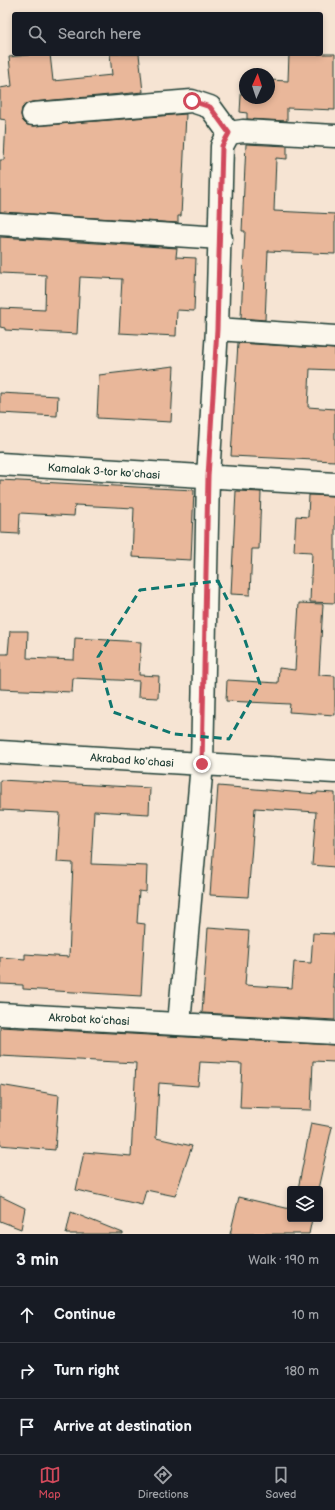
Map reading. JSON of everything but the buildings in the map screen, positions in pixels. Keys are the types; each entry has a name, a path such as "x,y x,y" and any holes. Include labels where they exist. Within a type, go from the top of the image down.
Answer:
{"street":[{"path":"33,114 192,101 210,107 229,133"},
{"path":"229,133 243,131 335,136"},
{"path":"179,1024 202,764 208,477 221,238 222,146 229,133"},
{"path":"0,224 221,238"},
{"path":"217,329 335,337"},
{"name":"Kamalak 3-tor koʻchasi","path":"0,464 335,484"},
{"name":"Akrabad koʻchasi","path":"0,752 335,772"},
{"name":"Akrobat koʻchasi","path":"0,1014 335,1033"}],"highlighted area":[{"path":"218,581 239,623 260,684 229,739 174,734 113,712 98,657 140,590"}],"route":[{"path":"192,101 210,107 229,133 222,146 221,238 208,477 202,764"}]}
